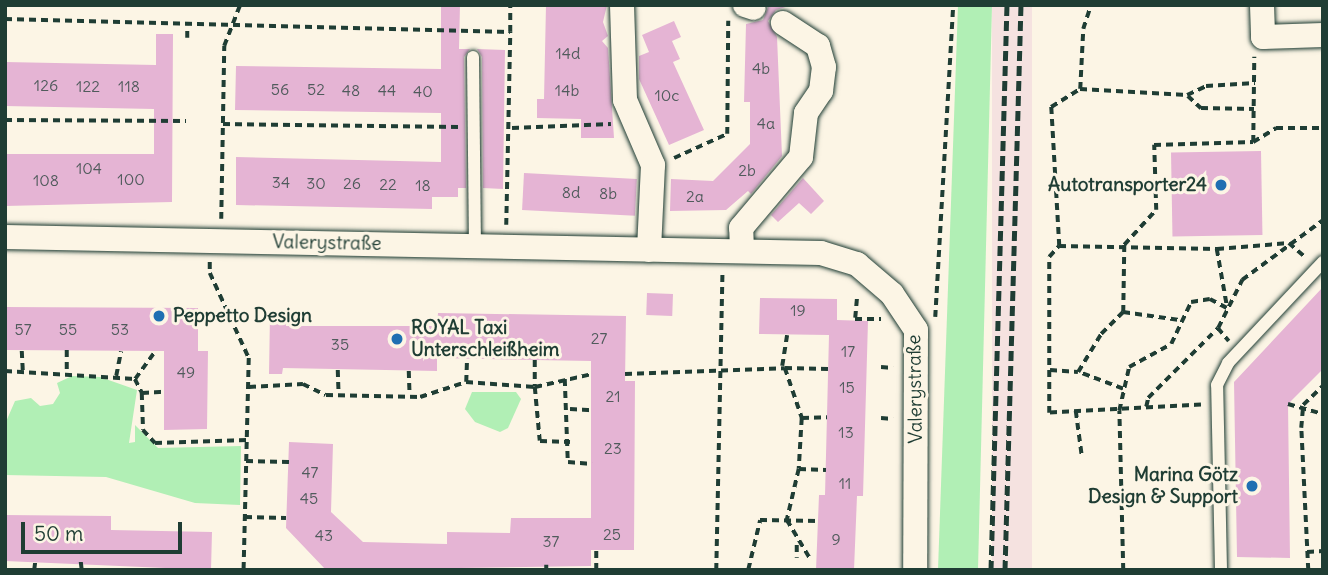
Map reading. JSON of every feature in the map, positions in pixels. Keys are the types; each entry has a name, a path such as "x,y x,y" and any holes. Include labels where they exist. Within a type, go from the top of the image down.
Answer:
{"street":[{"path":"622,5 625,100 638,122 653,165 649,250"},
{"path":"1262,5 1263,37 1323,35"},
{"path":"732,251 741,228 802,157 806,113 821,91 824,67 818,46 783,23"},
{"name":"Valerystraße","path":"5,237 821,253 857,264 892,293 916,330 915,570"}],"lane":[{"path":"473,57 475,246"},
{"path":"1221,570 1217,405 1222,373 1238,352 1320,265"}],"path":[{"path":"240,5 224,46 220,232 212,241 209,273 249,358 244,570"},
{"path":"505,247 512,128 510,5"},
{"path":"918,352 934,332 953,5"},
{"path":"1080,89 1083,29 1091,5"},
{"path":"653,165 727,134 742,11"},
{"path":"5,19 187,26 510,32"},
{"path":"187,26 187,38"},
{"path":"1252,142 1254,46"},
{"path":"1217,405 1049,413 1049,257 1059,246 1051,107 1080,89 1187,95 1206,86 1255,83"},
{"path":"1187,95 1201,108 1254,109"},
{"path":"5,120 186,121"},
{"path":"512,128 638,122"},
{"path":"223,124 472,128"},
{"path":"1078,372 1101,334 1123,312 1124,245 1156,210 1154,145 1252,142 1276,128 1323,128"},
{"path":"1146,408 1155,390 1217,328 1242,280 1323,220"},
{"path":"1059,246 1124,245 1217,249 1289,243 1320,265"},
{"path":"1217,249 1227,308"},
{"path":"716,570 723,370 732,251"},
{"path":"856,299 855,320 890,318"},
{"path":"1123,570 1119,411 1129,367 1171,344 1180,320 1191,302 1210,299 1227,308"},
{"path":"1123,312 1180,320"},
{"path":"1217,328 1238,352"},
{"path":"788,334 784,367 802,418 799,468 787,520 797,542 811,560"},
{"path":"22,351 23,371"},
{"path":"67,351 67,371"},
{"path":"116,377 121,351"},
{"path":"135,379 155,351"},
{"path":"466,382 467,359"},
{"path":"535,360 540,441 570,442"},
{"path":"625,373 784,367 828,369"},
{"path":"881,367 895,368"},
{"path":"338,370 340,393"},
{"path":"1050,370 1078,372 1123,389"},
{"path":"5,371 67,371 135,379"},
{"path":"409,371 410,394"},
{"path":"248,387 303,384 326,395 442,393 466,382 535,387 592,374"},
{"path":"135,379 142,393 143,430 156,443 247,440"},
{"path":"565,379 570,409 568,462 592,464"},
{"path":"1308,570 1303,405 1323,386"},
{"path":"142,393 164,393"},
{"path":"1288,404 1303,405 1323,414"},
{"path":"570,409 592,410"},
{"path":"1076,411 1082,456"},
{"path":"802,418 827,417"},
{"path":"881,418 895,419"},
{"path":"246,461 289,463"},
{"path":"799,468 826,470"},
{"path":"245,517 286,518"},
{"path":"748,570 760,520 818,521"},
{"path":"797,542 797,558"},
{"path":"596,550 596,570"},
{"path":"1307,552 1323,551"},
{"path":"34,570 35,562"},
{"path":"81,562 82,570"}],"shaded area":[{"path":"992,5 1032,5 1032,570 992,570"}],"green space":[{"path":"958,5 992,5 978,570 938,570"},
{"path":"72,376 100,377 137,390 129,443 135,442 135,425 158,448 241,446 240,505 195,503 106,477 5,475 5,424 15,401 31,398 40,406 53,404 60,393 57,383"},
{"path":"472,392 516,392 521,399 508,428 500,432 475,422 465,409"}],"building":[{"path":"441,5 460,5 459,49 470,49 464,57 466,188 458,188 458,197 432,197 432,209 236,205 236,157 441,162 441,113 235,110 236,66 441,69"},
{"path":"546,5 607,5 603,22 608,36 602,41 608,48 614,138 581,138 581,119 537,118 537,99 544,99"},
{"path":"769,5 792,5 776,10 768,21 777,37 782,156 751,194 748,191 726,210 670,211 671,179 713,181 750,144 750,102 744,102 746,24 763,20"},
{"path":"674,21 681,37 672,41 680,59 673,62 704,130 669,145 639,79 639,56 649,52 642,35"},
{"path":"156,34 173,34 172,202 5,206 5,154 154,154 154,109 5,106 5,62 156,65"},
{"path":"477,49 505,50 503,189 483,188 482,57"},
{"path":"1261,151 1262,235 1172,237 1171,153"},
{"path":"524,173 637,179 635,216 522,210"},
{"path":"803,178 824,201 811,214 799,203 778,222 771,215"},
{"path":"1323,287 1323,369 1288,404 1290,558 1237,557 1234,382"},
{"path":"647,293 673,294 672,316 646,315"},
{"path":"760,298 837,299 837,320 868,321 863,496 857,496 854,570 816,570 819,495 825,495 829,335 759,334"},
{"path":"5,307 198,308 198,351 208,351 207,429 164,430 164,351 5,350"},
{"path":"438,313 626,316 625,381 635,381 634,550 591,550 591,566 326,570 286,528 289,442 333,444 331,512 363,542 447,544 447,532 510,533 511,518 591,518 591,361 437,358 437,371 283,368 282,374 269,374 270,314 287,314 286,326 437,326"},
{"path":"5,515 111,516 111,530 212,532 211,570 5,561"}],"railway":[{"path":"991,570 1007,5"},
{"path":"1005,570 1021,5"}],"place":[{"name":"Autotransporter24","path":"1221,185"},
{"name":"Peppetto Design","path":"159,316"},
{"name":"ROYAL Taxi Unterschleißheim","path":"397,339"},
{"name":"Marina Götz Design & Support","path":"1252,486"}]}
